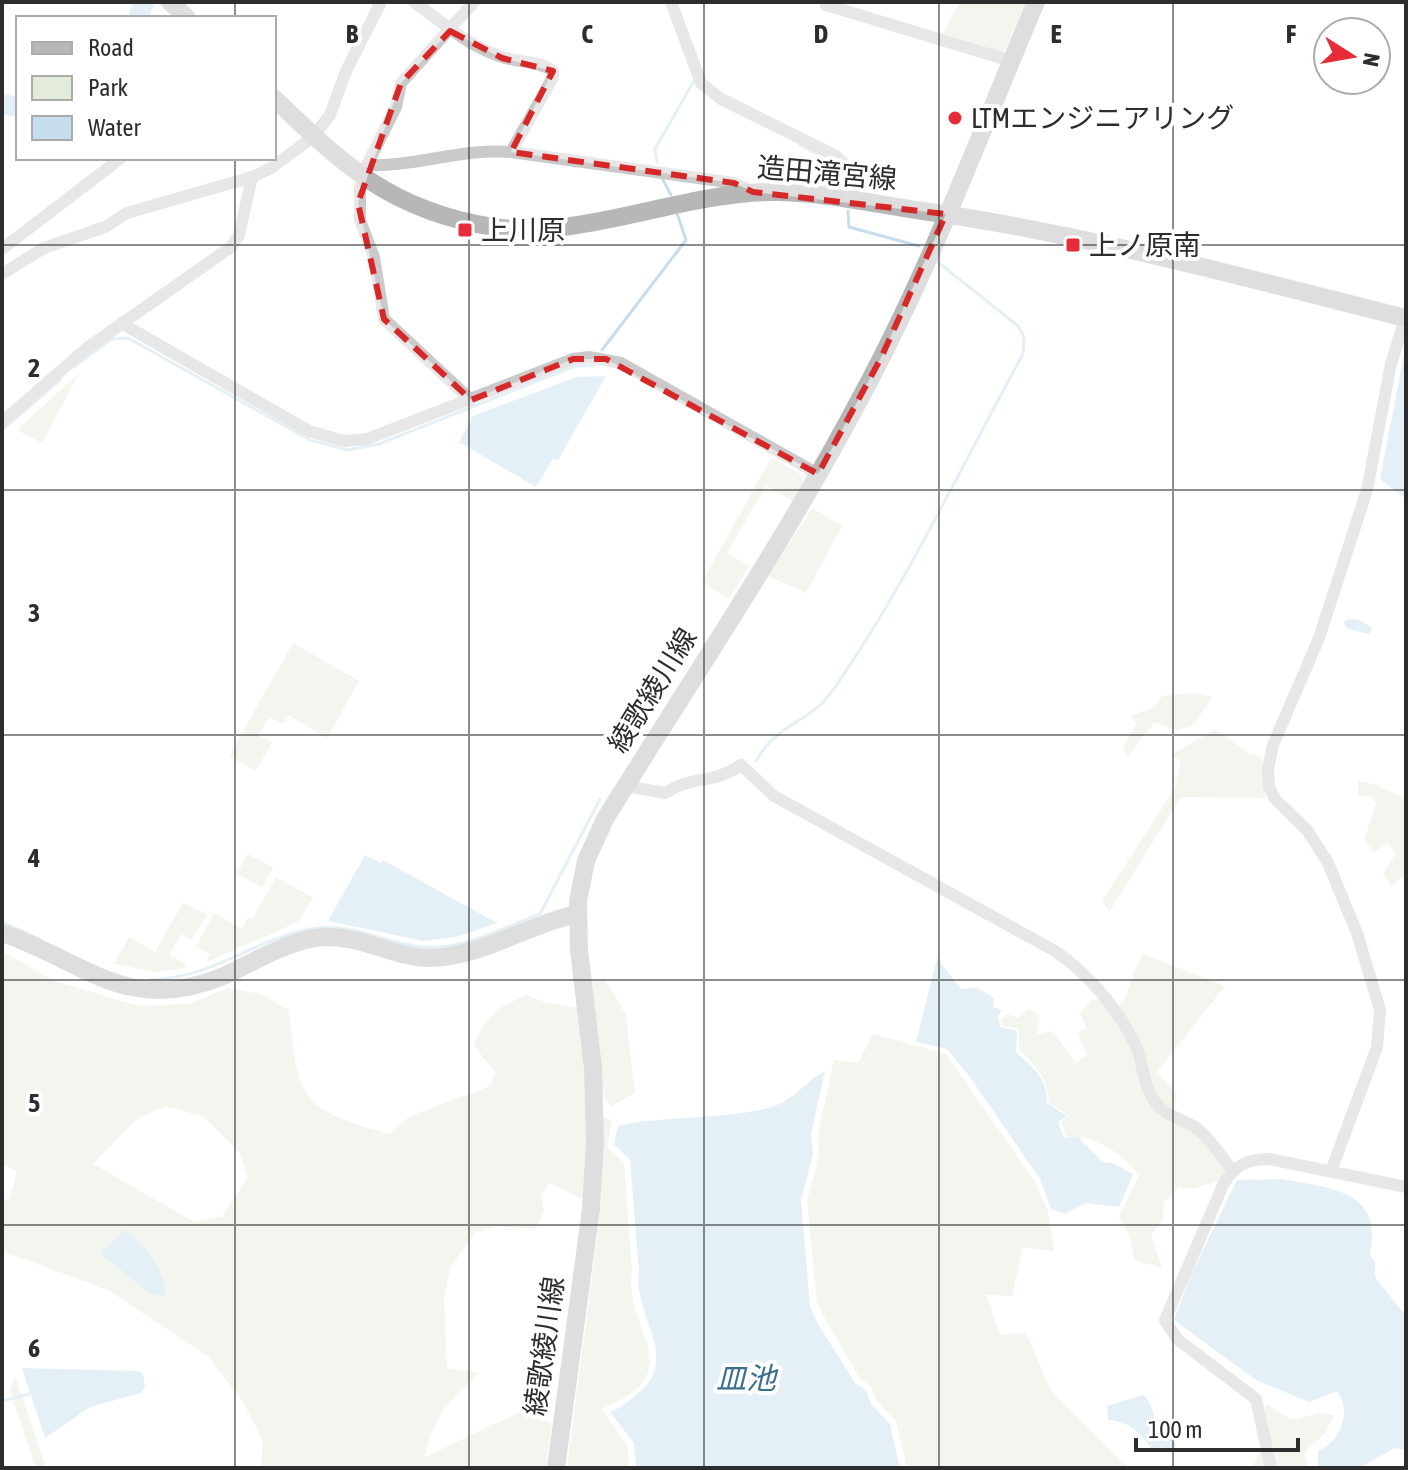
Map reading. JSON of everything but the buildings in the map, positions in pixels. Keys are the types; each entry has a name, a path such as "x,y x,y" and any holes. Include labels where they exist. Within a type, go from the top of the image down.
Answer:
{"main road":[{"path":"170,2 185,16"},
{"name":"綾歌綾川線","path":"556,1468 591,1209 595,1141 593,1068 577,914 586,861 625,786 818,474 881,358 1036,2"},
{"name":"造田滝宮線","path":"281,105 313,137 365,172 393,197 493,227 525,230 566,226 726,194 753,192 829,197 1075,236 1406,318"},
{"path":"2,933 103,981 159,990 220,977 298,943 323,937 360,940 431,958 471,950 577,914"}],"street":[{"path":"2,274 44,248 105,227 127,213 252,177 271,168 313,137 330,115 346,71 381,2"},
{"path":"414,2 450,31 502,58 546,66 553,71 511,152"},
{"path":"471,400 384,319 374,257 360,220 358,203 365,172 396,107 401,83 474,2"},
{"path":"671,2 701,83 721,99 836,156 846,166 859,201"},
{"path":"823,3 1011,61"},
{"path":"365,172 488,150 734,183 753,192"},
{"path":"829,197 836,156"},
{"path":"2,249 118,160"},
{"path":"2,422 121,323 231,247 239,235 252,177"},
{"path":"1331,1171 1377,1047 1380,1010 1357,933 1333,874 1307,830 1275,799 1269,787 1268,769 1273,745 1319,638 1367,490 1391,364 1406,318"},
{"path":"121,323 309,431 344,441 367,439 573,359 606,359 633,370 818,474"},
{"path":"625,786 665,793 679,783 718,779 741,765 774,796 1055,951 1076,965 1094,984 1134,1042 1148,1091 1157,1105 1168,1115 1200,1130 1232,1170"},
{"path":"1271,1468 1256,1399 1177,1339 1165,1320 1168,1306 1232,1170 1253,1159 1269,1159 1406,1187"}],"highlighted area":[{"path":"450,31 502,58 553,71 511,152 734,183 753,192 946,214 881,358 818,474 606,359 573,359 471,400 384,319 358,203 401,83"}],"green space":[{"path":"960,2 1026,2 1003,54 943,34"},
{"path":"79,373 42,443 19,431 20,427"},
{"path":"771,458 799,473 804,482 793,501 766,486 727,553 749,567 729,599 702,582"},
{"path":"812,508 842,526 806,593 768,576"},
{"path":"293,643 359,681 327,738 289,715 283,724 269,717 258,735 272,743 255,771 229,756"},
{"path":"1192,693 1213,697 1193,725 1176,731 1155,722 1128,756 1123,748 1136,723 1131,716 1154,707 1162,696"},
{"path":"1216,729 1246,752 1263,758 1265,798 1181,797 1109,912 1102,901 1175,788 1181,761 1171,755"},
{"path":"1358,781 1374,784 1406,799 1406,880 1402,877 1392,886 1383,875 1396,853 1388,843 1374,852 1364,840 1376,804 1371,796 1358,796"},
{"path":"248,854 273,868 262,888 237,873"},
{"path":"276,877 313,898 298,922 206,962 210,954 196,946 214,913 242,929 248,918 252,919"},
{"path":"183,903 207,914 192,940 181,934 169,955 185,964 185,968 156,972 114,964 129,937 155,952"},
{"path":"2,951 52,980 138,1006 189,1004 229,988 260,994 289,1010 296,1064 309,1097 320,1108 337,1117 390,1134 410,1116 491,1086 495,1072 474,1046 483,1027 501,1008 527,995 546,1003 577,1008 588,1104 582,1199 550,1183 541,1194 544,1211 536,1229 497,1226 475,1233 451,1266 444,1296 447,1368 480,1373 460,1391 437,1420 425,1457 518,1413 552,1423 546,1468 261,1468 263,1442 244,1403 209,1357 108,1290 2,1251 2,1199 9,1201 17,1171 2,1165","holes":["166,1106 204,1117 239,1152 248,1178 222,1217 194,1222 93,1164 138,1118"]},
{"path":"1144,954 1225,986 1157,1072 1177,1095 1173,1111 1199,1133 1225,1166 1223,1179 1193,1189 1179,1187 1164,1202 1163,1220 1151,1235 1162,1268 1134,1260 1130,1236 1119,1217 1139,1175 1107,1147 1086,1139 1066,1137 1061,1122 1068,1115 1049,1102 1040,1073 1019,1050 1018,1028 1003,1026 1001,1020 1007,1014 1018,1018 1029,1008 1039,1015 1037,1034 1052,1031 1076,1063 1087,1055 1078,1032 1087,1029 1080,1013 1092,1000 1106,996 1116,1009 1125,997"},
{"path":"605,980 626,1015 635,1093 611,1106 604,1098 589,982"},
{"path":"873,1034 946,1054 1035,1182 1048,1211 1054,1251 1023,1247 1012,1296 986,1295 1000,1335 1026,1333 1051,1391 1123,1463 1134,1468 907,1468 896,1421 876,1400 871,1386 860,1379 817,1304 807,1201 819,1155 818,1135 834,1060 858,1063"},
{"path":"603,1117 612,1120 607,1147 624,1163 632,1291 648,1348 649,1365 644,1380 629,1395 601,1409 628,1446 629,1468 567,1468 601,1207"},
{"path":"15,1376 46,1468 36,1468 10,1391"},
{"path":"1266,1404 1292,1420 1321,1413 1334,1415 1325,1433 1304,1453 1308,1468 1252,1468 1262,1447"}],"water":[{"path":"1406,344 1406,499 1380,479"},
{"path":"606,376 558,460 553,459 536,487 459,442 473,416 576,377"},
{"path":"1357,619 1373,628 1369,634 1348,629 1344,624 1345,620"},
{"path":"365,855 381,863 383,860 497,923 456,937 423,941 328,921"},
{"path":"937,958 961,989 976,987 994,998 993,1007 1002,1010 998,1016 1000,1027 1017,1031 1016,1052 1042,1079 1047,1103 1067,1116 1058,1122 1064,1138 1078,1137 1103,1162 1113,1163 1133,1174 1119,1207 1086,1203 1065,1214 1051,1209 1040,1179 970,1077 947,1049 916,1042"},
{"name":"皿池","path":"825,1071 811,1134 813,1155 801,1200 810,1306 855,1383 866,1390 871,1404 890,1424 900,1468 636,1468 634,1443 610,1412 621,1407 650,1381 656,1367 656,1352 639,1287 630,1160 614,1144 618,1126 771,1107 785,1101"},
{"path":"1282,1179 1335,1190 1361,1205 1369,1217 1372,1233 1370,1255 1375,1261 1375,1277 1406,1316 1406,1450 1395,1448 1359,1468 1318,1468 1318,1451 1333,1440 1344,1417 1337,1391 1309,1402 1256,1380 1174,1320 1191,1275 1237,1180"},
{"path":"125,1230 138,1241 159,1269 165,1288 164,1296 151,1294 100,1253"},
{"path":"22,1368 138,1371 143,1373 145,1387 141,1393 90,1407 45,1438"},
{"path":"1143,1395 1158,1425 1176,1445 1173,1451 1153,1450 1134,1429 1108,1420 1107,1406"}],"waterway":[{"path":"139,16 144,2"},
{"path":"657,162 655,149 695,79"},
{"path":"2,104 16,107"},
{"path":"800,145 825,158"},
{"path":"661,176 671,195"},
{"path":"848,211 849,227 919,246"},
{"path":"602,350 686,240 677,213"},
{"path":"756,761 773,739 822,703 858,653 908,569 1023,354 1024,337 1018,326 935,260"},
{"path":"74,367 111,339 128,338 310,440 348,450 379,444 575,366 594,365"},
{"path":"2,430 60,380"},
{"path":"149,980 194,973 270,941 310,929 353,930 423,947 468,942 498,931 540,914 600,799"},
{"path":"2,922 42,940"},
{"path":"2,1401 33,1393"}],"place":[{"name":"LTMエンジニアリング","path":"955,118"},
{"name":"上川原","path":"465,230"},
{"name":"上ノ原南","path":"1073,245"}]}
